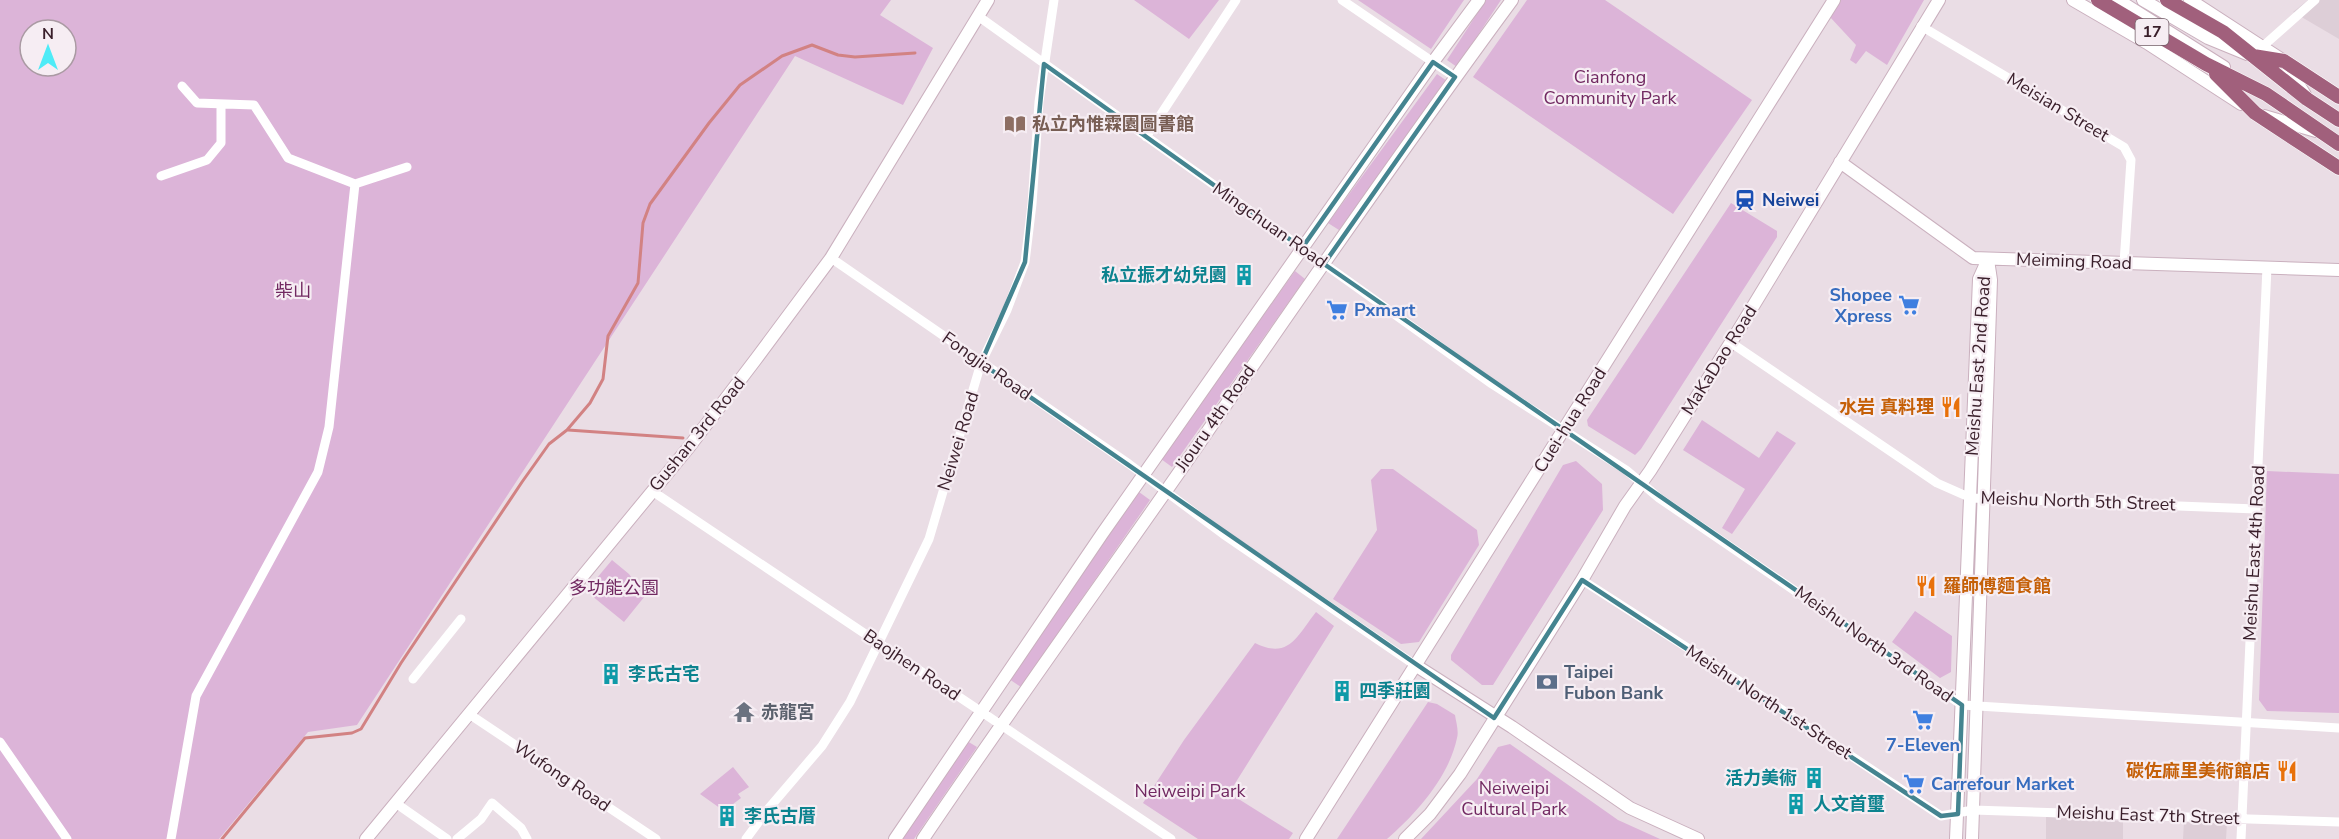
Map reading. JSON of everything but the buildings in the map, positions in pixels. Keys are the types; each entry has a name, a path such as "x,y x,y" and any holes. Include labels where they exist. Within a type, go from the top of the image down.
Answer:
{"main road":[{"name":"17","path":"2098,0 2206,64 2266,94 2339,144"},
{"name":"17","path":"2168,0 2256,52 2307,99 2339,120"},
{"path":"2256,52 2284,62 2339,97"},
{"name":"17","path":"2206,64 2255,113 2339,168"}],"street":[{"name":"Gushan 3rd Road","path":"366,839 397,804 745,374 831,258 988,0"},
{"name":"Neiwei Road","path":"746,839 769,808 822,746 850,702 929,539 981,363 1007,310 1025,262 1044,63 1054,0"},
{"path":"1146,137 1236,0"},
{"path":"1342,0 1455,77"},
{"name":"Jiouru 4th Road","path":"895,839 1143,475 1432,62 1479,0"},
{"name":"Jiouru 4th Road","path":"922,839 1000,724 1455,77 1512,0"},
{"name":"Cuei-hua Road","path":"1306,839 1834,0"},
{"name":"MaKaDao Road","path":"1494,718 1730,342 1939,0"},
{"path":"2073,0 2147,43 2255,113 2323,133"},
{"path":"2118,0 2266,94"},
{"path":"2144,0 2208,38 2256,52"},
{"path":"2190,0 2256,52"},
{"path":"2256,52 2315,0"},
{"name":"Mingchuan Road","path":"978,16 1449,351 1485,379 1563,430"},
{"name":"Meisian Street","path":"1922,26 2124,147 2131,160 2124,263"},
{"path":"2284,62 2307,99"},
{"path":"182,86 197,103 254,105 288,158 355,184 407,167"},
{"path":"161,176 207,160 221,143 221,104"},
{"name":"Meiming Road","path":"1840,162 1973,258 2339,270"},
{"path":"171,839 196,696 318,472 329,427 355,184"},
{"name":"Fongjia Road","path":"831,258 1143,475 1164,492"},
{"name":"Meishu East 2nd Road","path":"1956,839 1979,279 1988,259"},
{"name":"Meishu East 2nd Road","path":"1972,839 1991,280 1988,259"},
{"name":"Meishu East 4th Road","path":"2241,839 2267,267"},
{"name":"Meishu North 5th Street","path":"1730,342 1937,483 1971,498 2256,509"},
{"name":"Meishu North 3rd Road","path":"1563,430 1622,467 1659,498 1962,705 2339,728"},
{"name":"Baojhen Road","path":"652,490 1172,839"},
{"path":"1164,492 1415,665 1630,808 1698,839"},
{"name":"Meishu North 1st Street","path":"1582,580 1739,681 1941,816 1958,814"},
{"path":"413,679 461,619"},
{"name":"Wufong Road","path":"469,714 656,839"},
{"path":"1405,839 1430,814 1460,774 1494,718"},
{"path":"0,742 67,839"},
{"path":"457,839 481,819 492,803 521,828 527,839"},
{"path":"397,804 447,839"},
{"name":"Meishu East 7th Street","path":"1958,814 1973,810 2339,822"}],"highlighted area":[{"path":"1433,62 1455,77 1324,264 1962,705 1958,814 1941,816 1582,580 1494,718 981,363 1025,262 1044,64 1302,248"}],"shaded area":[{"path":"2308,0 2339,0 2339,39 2293,12"},
{"path":"2046,817 2123,821 2123,839 2046,839"},
{"path":"2184,822 2227,823 2226,839 2183,839"}],"green space":[{"name":"柴山","path":"0,0 891,0 880,15 933,48 903,105 795,56 357,725 308,732 219,839 0,839"},
{"path":"1134,0 1219,0 1189,39"},
{"path":"1358,0 1464,0 1431,49"},
{"path":"1486,0 1501,0 1457,67 1447,60"},
{"name":"Cianfong Community Park","path":"1527,0 1605,0 1752,100 1673,214 1473,77"},
{"path":"1841,0 1924,0 1887,65 1866,51 1856,64 1850,60 1856,45 1830,17"},
{"path":"1437,74 1447,81 1339,230 1328,223"},
{"path":"1731,203 1777,231 1777,237 1635,455 1588,426 1587,420"},
{"path":"1295,271 1305,279 1172,467 1161,459"},
{"path":"1702,420 1759,458 1777,431 1796,443 1732,534 1722,528 1745,489 1683,450"},
{"path":"1576,461 1602,484 1603,510 1493,685 1482,685 1451,660 1451,655 1563,465"},
{"path":"1381,469 1393,469 1477,530 1479,545 1419,642 1401,644 1333,599 1377,530 1371,480"},
{"path":"2267,471 2339,474 2339,713 2267,711 2259,700"},
{"path":"1139,492 1150,500 1021,687 1009,679"},
{"name":"多功能公園","path":"612,560 629,574 645,596 624,622 586,591"},
{"path":"1915,611 1952,636 1951,672 1940,678 1892,642"},
{"name":"Neiweipi Park","path":"1316,612 1334,626 1229,793 1293,833 1289,839 1198,839 1143,803 1184,740 1255,643 1267,648 1284,647 1297,637"},
{"path":"1428,702 1437,704 1455,715 1457,726 1458,735 1453,753 1439,781 1420,806 1387,839 1337,839"},
{"path":"967,741 977,747 914,839 901,839"},
{"name":"Neiweipi Cultural Park","path":"1510,744 1618,820 1660,839 1421,839 1477,779 1498,747"},
{"path":"733,767 749,787 738,794 741,798 724,811 700,794"}],"waterway":[{"path":"222,839 305,738 352,733 361,729 401,663 522,482 549,444 567,430 590,403 603,379 608,336 638,283 643,223 650,204 709,123 740,85 782,56 812,45 838,55 855,57 915,53"},
{"path":"568,430 683,438"}],"place":[{"name":"私立內惟霖園圖書館","path":"1015,124"},
{"name":"Neiwei","path":"1745,200"},
{"name":"私立振才幼兒園","path":"1244,275"},
{"name":"Shopee Xpress","path":"1909,305"},
{"name":"Pxmart","path":"1337,310"},
{"name":"水岩 真料理","path":"1951,407"},
{"name":"羅師傅麵食館","path":"1926,586"},
{"name":"李氏古宅","path":"611,674"},
{"name":"Taipei Fubon Bank","path":"1547,682"},
{"name":"四季莊園","path":"1342,691"},
{"name":"赤龍宮","path":"744,712"},
{"name":"7-Eleven","path":"1923,720"},
{"name":"碳佐麻里美術館店","path":"2287,771"},
{"name":"活力美術","path":"1814,778"},
{"name":"Carrefour Market","path":"1914,784"},
{"name":"人文首璽","path":"1796,804"},
{"name":"李氏古厝","path":"727,816"}]}
